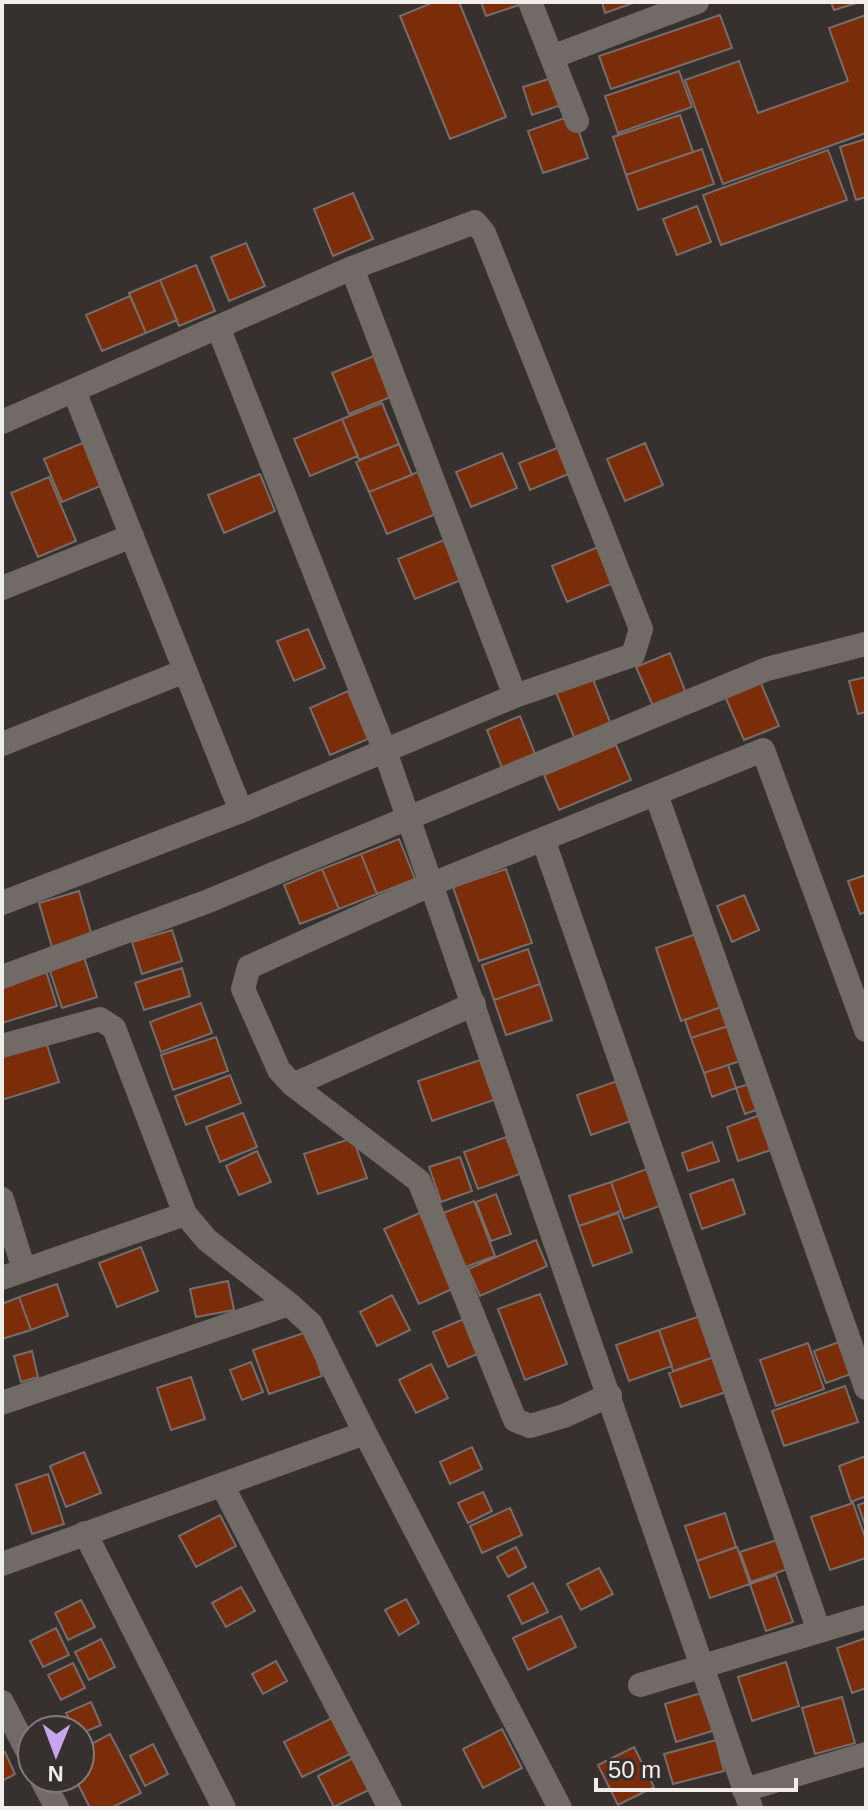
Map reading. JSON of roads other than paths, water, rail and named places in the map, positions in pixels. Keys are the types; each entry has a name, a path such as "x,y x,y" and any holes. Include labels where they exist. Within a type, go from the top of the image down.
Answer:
{"street":[{"path":"530,2 577,121"},
{"path":"552,57 687,4"},
{"path":"2,422 352,268 475,222 484,233 641,629 633,655 515,696 241,811 2,903"},
{"path":"352,268 515,696"},
{"path":"218,327 385,751 748,1799 866,1754"},
{"path":"74,391 241,811"},
{"path":"2,588 132,536"},
{"path":"2,977 206,902 767,669 866,644"},
{"path":"2,744 185,671"},
{"path":"610,1395 564,1416 530,1426 515,1420 419,1181 293,1085 279,1070 243,989 249,967 432,884 763,750 866,1030"},
{"path":"656,794 866,1388"},
{"path":"543,839 819,1631"},
{"path":"293,1085 474,1004"},
{"path":"2,1046 100,1019 114,1028 185,1214 207,1240 311,1324 560,1808"},
{"path":"2,1199 13,1274 185,1214"},
{"path":"2,1403 289,1304"},
{"path":"2,1564 365,1433"},
{"path":"222,1485 390,1808"},
{"path":"85,1533 224,1808"},
{"path":"640,1685 866,1617"},
{"path":"2,1702 16,1729"}]}
